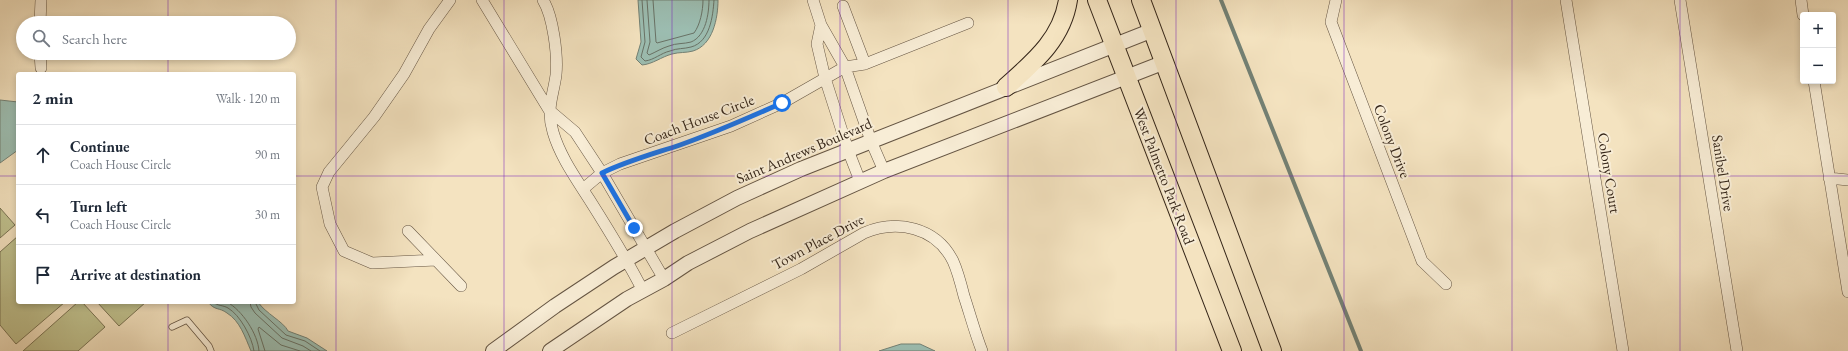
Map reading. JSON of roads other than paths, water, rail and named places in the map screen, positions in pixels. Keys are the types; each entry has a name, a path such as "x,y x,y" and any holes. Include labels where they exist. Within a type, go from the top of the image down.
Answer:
{"main road":[{"path":"1006,87 1037,58 1056,35 1065,15 1068,0"},
{"name":"West Palmetto Park Road","path":"1097,0 1232,351"},
{"path":"1141,0 1272,351"}],"street":[{"path":"40,16 41,0"},
{"path":"436,260 372,263 344,251 330,224 322,187 329,172 374,117 404,74 429,29 450,0"},
{"path":"482,0 549,110 575,132 602,173 645,249 664,279"},
{"path":"543,0 552,28 555,60 556,74 549,110 553,131 562,155 627,260 643,291"},
{"path":"813,0 822,25 845,67 871,141 884,170"},
{"name":"Colony Drive","path":"1336,0 1331,22 1422,261 1446,284"},
{"name":"Colony Court","path":"1566,0 1623,351"},
{"name":"Sanibel Drive","path":"1680,0 1737,351"},
{"path":"1801,0 1803,12"},
{"path":"843,6 865,64"},
{"path":"845,67 865,64 968,23"},
{"path":"822,25 817,44 825,78 848,150 860,181"},
{"name":"Saint Andrews Boulevard","path":"494,351 555,306 627,260 737,198 801,169 848,150 1153,30"},
{"path":"40,60 41,68"},
{"path":"550,351 627,299 750,230 884,170 1165,62"},
{"name":"Coach House Circle","path":"583,189 602,173 620,164 680,145 731,126 782,103 845,67"},
{"path":"1814,84 1848,292"},
{"path":"1829,178 1848,180"},
{"name":"Town Place Drive","path":"672,333 801,269 874,228 896,225 912,227 922,231 936,240 947,252 957,271 982,351"},
{"path":"408,231 461,286"}],"lane":[{"path":"172,327 187,320 209,346 211,351"}],"water":[{"path":"638,0 718,0 717,15 710,37 700,48 693,51 672,54 642,65 636,59 641,42"},
{"path":"0,100 16,102 16,151 0,163"},
{"path":"210,304 260,304 283,324 288,331 307,338 327,351 251,351 242,330 232,316"},
{"path":"901,344 920,344 935,351 879,351"}],"waterway":[{"path":"1221,0 1361,351"}]}
